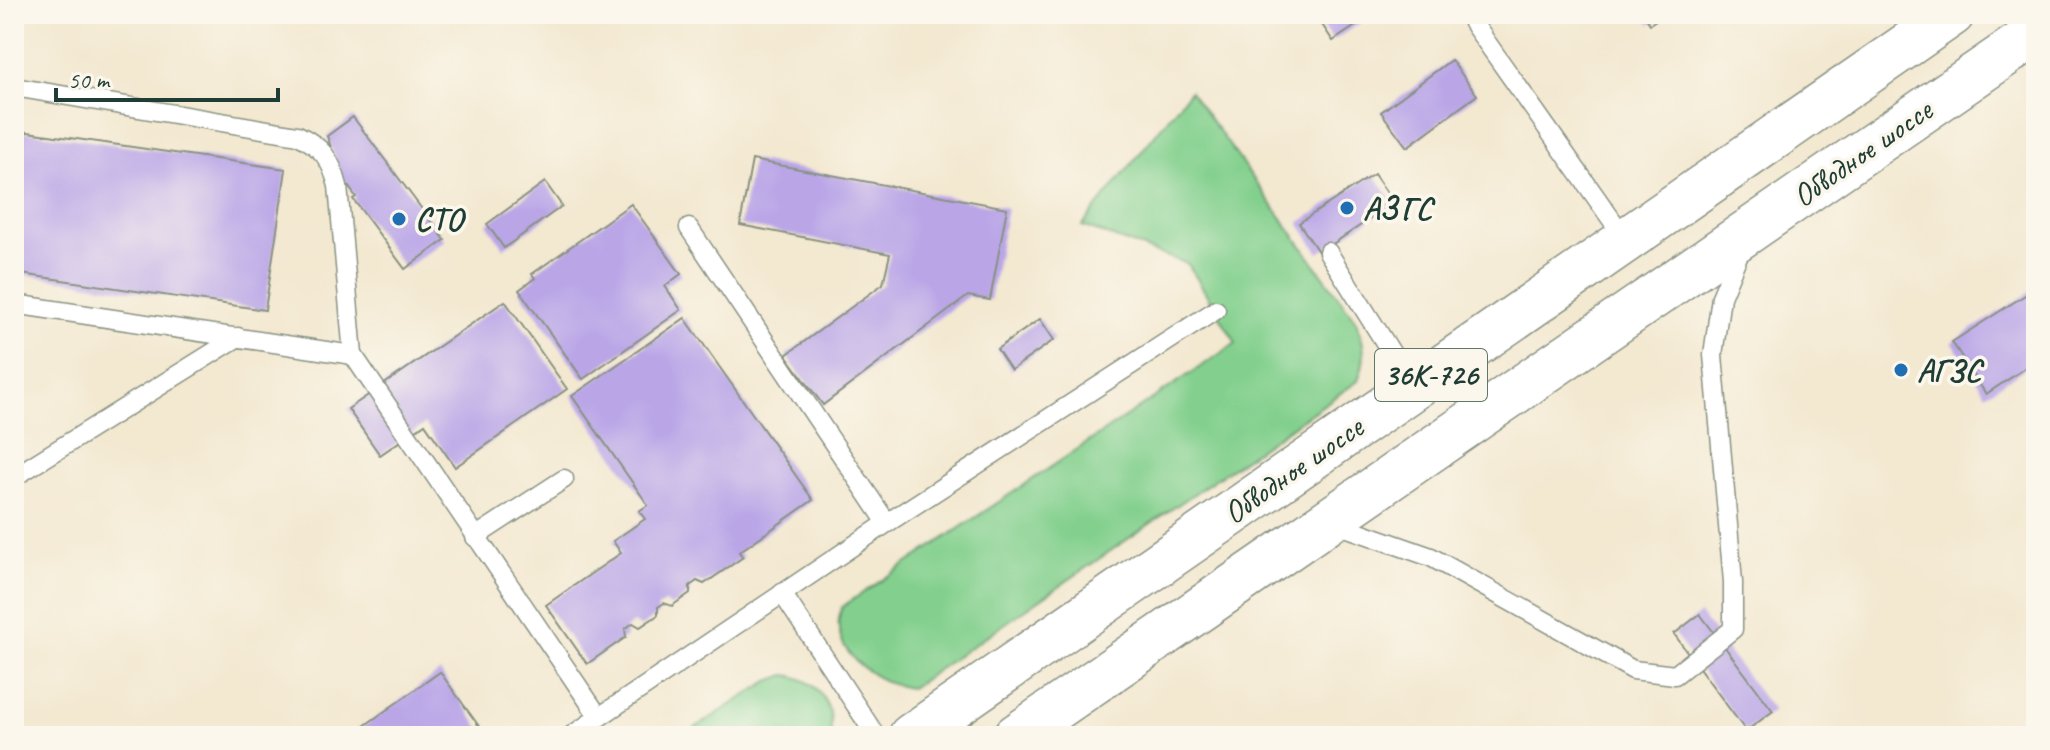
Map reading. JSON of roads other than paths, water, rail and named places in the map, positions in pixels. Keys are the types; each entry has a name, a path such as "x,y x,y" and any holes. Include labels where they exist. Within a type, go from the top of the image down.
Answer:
{"main road":[{"name":"Обводное шоссе","path":"911,736 1952,14"},
{"name":"Обводное шоссе","path":"1016,736 2036,33"}],"lane":[{"path":"1473,23 1626,240"},
{"path":"14,87 298,135 318,145 332,163 338,186 353,355 599,717"},
{"path":"689,228 887,523"},
{"path":"1328,521 1431,557 1633,670 1675,675 1733,629 1733,582 1713,355 1721,297 1747,232"},
{"path":"1328,252 1413,387"},
{"path":"14,304 353,355"},
{"path":"571,736 887,523 1216,310"},
{"path":"14,477 238,337"},
{"path":"475,537 564,479"},
{"path":"782,593 876,736"}],"place":[{"name":"АЗГС","path":"1347,208"},
{"name":"СТО","path":"399,219"},
{"name":"АГЗС","path":"1901,370"}]}
